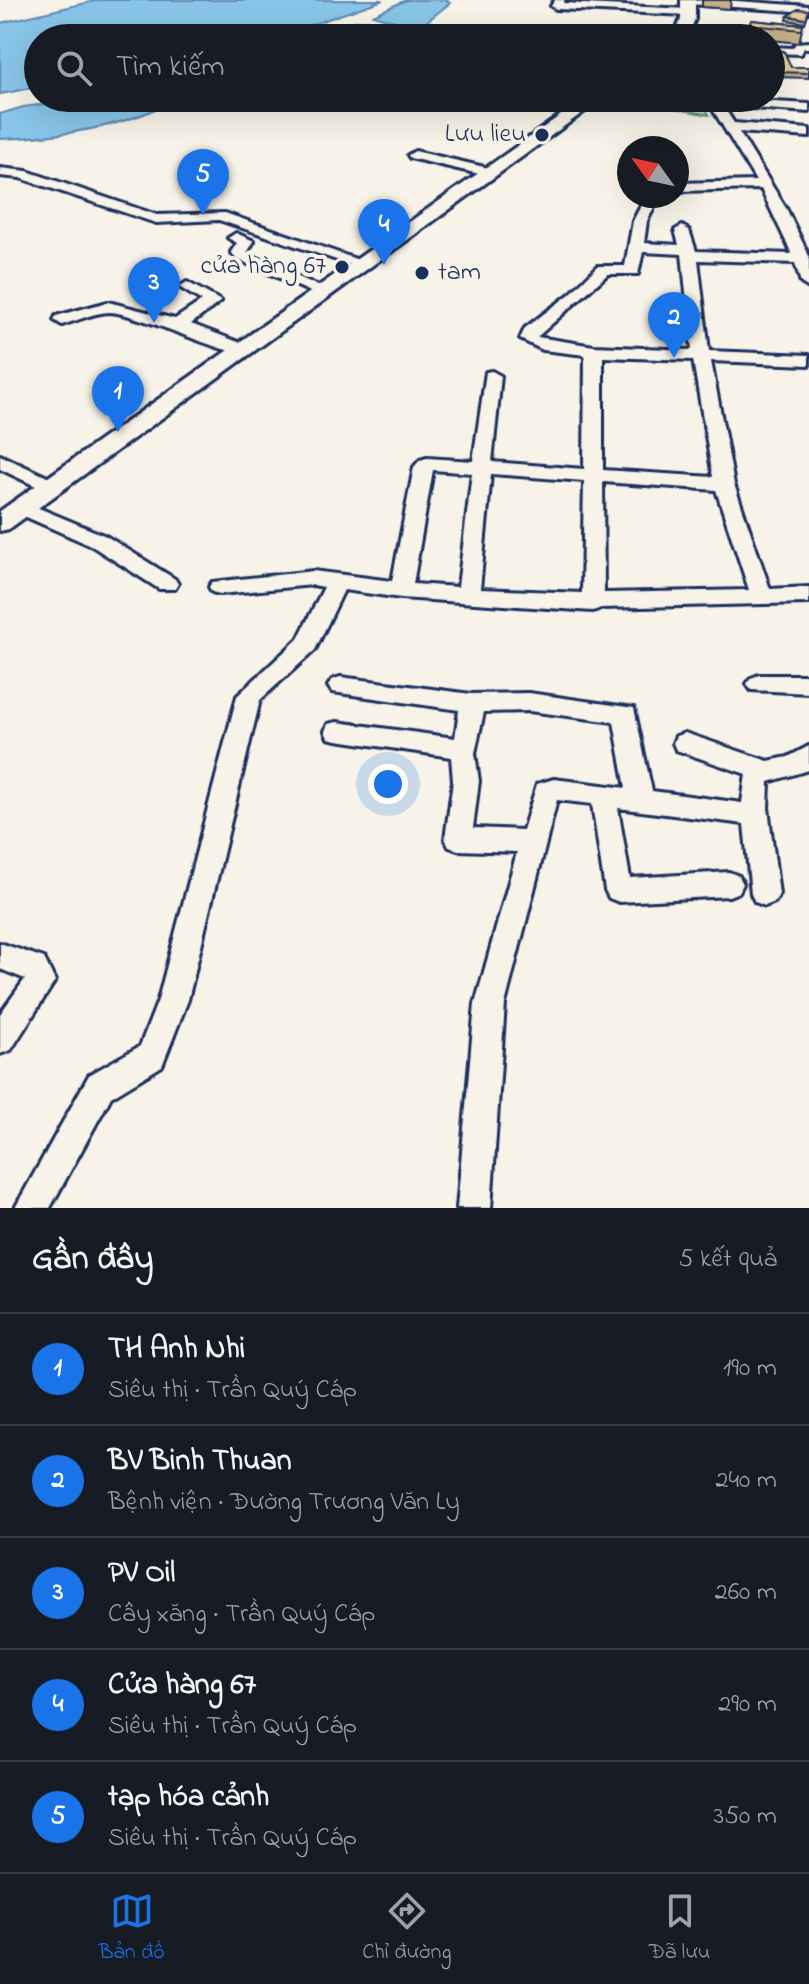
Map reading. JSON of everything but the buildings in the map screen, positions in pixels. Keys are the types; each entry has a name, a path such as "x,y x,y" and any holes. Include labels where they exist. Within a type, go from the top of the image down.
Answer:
{"main road":[{"path":"0,523 359,263 575,112"}],"street":[{"path":"560,0 556,6 783,3 809,9"},
{"path":"785,51 797,52 800,45 808,41"},
{"path":"785,106 809,108"},
{"path":"720,112 788,222 809,281"},
{"path":"729,127 802,132 809,126"},
{"path":"415,155 488,172"},
{"path":"0,172 22,174 156,219 220,216 359,263"},
{"path":"689,187 765,185"},
{"path":"647,208 640,221 632,271 604,269 576,297 527,336 532,342 594,351 809,360"},
{"path":"682,230 689,253 701,355 724,484 762,597"},
{"path":"236,238 246,241 239,252 242,256 321,291"},
{"path":"636,247 803,259"},
{"path":"178,325 213,301 187,287"},
{"path":"62,320 108,307 178,325 240,349"},
{"path":"593,603 594,351"},
{"path":"468,596 492,376"},
{"path":"0,461 51,486"},
{"path":"401,591 424,467 432,463 724,484"},
{"path":"22,507 99,541 167,584"},
{"path":"220,587 291,579 401,591 593,603 809,595"},
{"path":"32,1208 100,1086 151,1056 164,1029 178,985 249,696 307,644 337,582"},
{"path":"759,684 809,684"},
{"path":"340,686 471,703 542,703 625,714 632,766 641,800"},
{"path":"471,703 472,721 464,749 466,781 458,839 532,841"},
{"path":"337,731 464,749"},
{"path":"685,743 765,770 798,766 809,756"},
{"path":"765,770 755,782 765,894"},
{"path":"474,1208 490,1004 546,791 554,789 745,814 755,808"},
{"path":"603,795 619,890 729,884"},
{"path":"0,956 34,967 40,981 0,1040"}],"water":[{"path":"99,0 383,0 314,24 24,24 24,90 0,94 0,23"},
{"path":"406,0 447,0 450,3 424,24 405,24 373,15"},
{"path":"368,20 377,24 344,24"},
{"path":"23,107 24,112 148,112 82,131 0,139 0,114"}],"place":[{"name":"Lưu lieu","path":"542,135"},
{"name":"tạp hóa cảnh","path":"203,215"},
{"name":"Cửa hàng 67","path":"384,265"},
{"name":"cửa hàng 67","path":"342,267"},
{"name":"tam","path":"422,273"},
{"name":"PV Oil","path":"154,323"},
{"name":"BV Binh Thuan","path":"674,358"},
{"name":"TH Anh Nhi","path":"118,432"}]}
